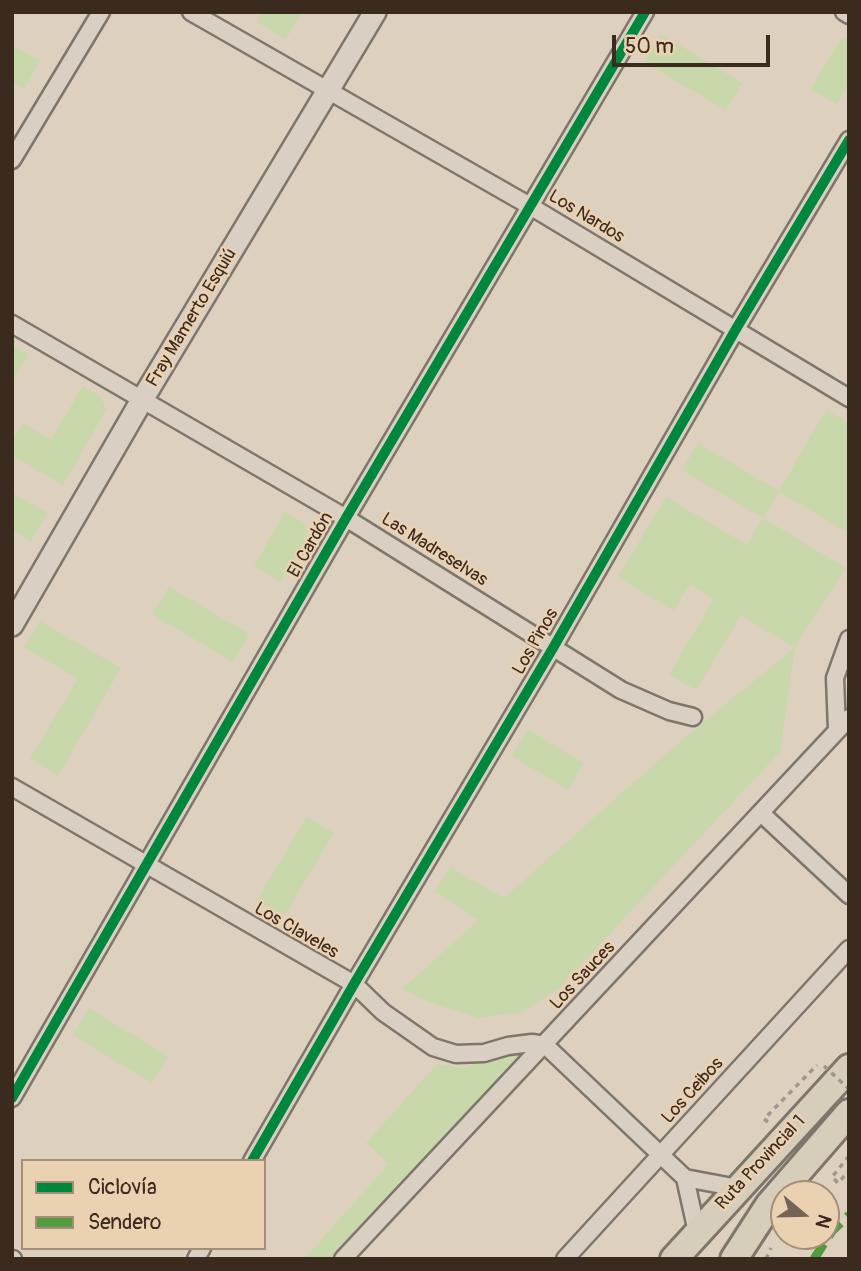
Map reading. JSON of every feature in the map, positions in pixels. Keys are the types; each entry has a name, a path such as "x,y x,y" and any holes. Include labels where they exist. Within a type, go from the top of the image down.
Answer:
{"main road":[{"name":"Ruta Provincial 1","path":"674,1259 738,1188 837,1067"},
{"path":"734,1259 769,1205 849,1113"}],"street":[{"path":"12,160 101,12"},
{"name":"Los Nardos","path":"191,12 530,206 849,398"},
{"name":"Fray Mamerto Esquiú","path":"12,625 142,400 375,12"},
{"name":"El Cardón","path":"12,1098 346,518 645,12"},
{"path":"844,12 849,15"},
{"name":"Los Pinos","path":"253,1159 553,648 736,329 849,140"},
{"name":"Las Madreselvas","path":"12,324 346,518 621,690 669,711 694,717"},
{"path":"843,724 835,678 849,639"},
{"name":"Los Sauces","path":"343,1259 843,724"},
{"name":"Los Claveles","path":"12,787 354,984 383,1013 433,1047 456,1054 484,1053 508,1046 545,1045"},
{"path":"761,813 849,895"},
{"name":"Los Ceibos","path":"565,1259 849,949"},
{"path":"545,1045 685,1178 738,1188"},
{"path":"685,1178 697,1232"}],"path":[{"path":"837,1067 849,1089"},
{"path":"849,1156 832,1177 838,1183 849,1171"}],"green space":[{"path":"263,12 302,12 286,39 257,22"},
{"path":"661,34 742,83 726,110 645,63"},
{"path":"842,37 849,41 849,85 837,104 811,89"},
{"path":"12,45 40,61 24,89 12,82"},
{"path":"12,345 29,354 12,382"},
{"path":"83,386 101,397 106,410 63,485 12,455 12,442 23,424 51,439"},
{"path":"826,410 849,423 849,533 779,492 763,518 682,470 698,443 779,491"},
{"path":"12,492 47,513 31,541 12,530"},
{"path":"666,497 747,545 763,518 846,568 795,647 780,752 560,987 523,1012 479,1018 437,1005 402,989 479,920 435,892 450,867 504,898 676,745 794,648 741,615 696,690 669,674 714,599 690,584 674,611 618,577"},
{"path":"285,512 304,523 308,535 281,582 254,566"},
{"path":"169,587 249,634 233,662 152,614"},
{"path":"40,621 121,668 58,776 30,759 78,679 24,647"},
{"path":"528,729 583,763 568,790 512,756"},
{"path":"307,817 334,833 284,916 257,900"},
{"path":"89,1008 168,1056 152,1083 73,1035"},
{"path":"510,1051 520,1055 331,1259 304,1259 389,1164 366,1143 437,1064 468,1068 483,1056"}],"marked path":[{"path":"814,1259 832,1231 849,1215"}],"cycle path":[{"path":"12,1098 346,518 645,12"},
{"path":"253,1159 553,648 736,329 849,140"}]}
